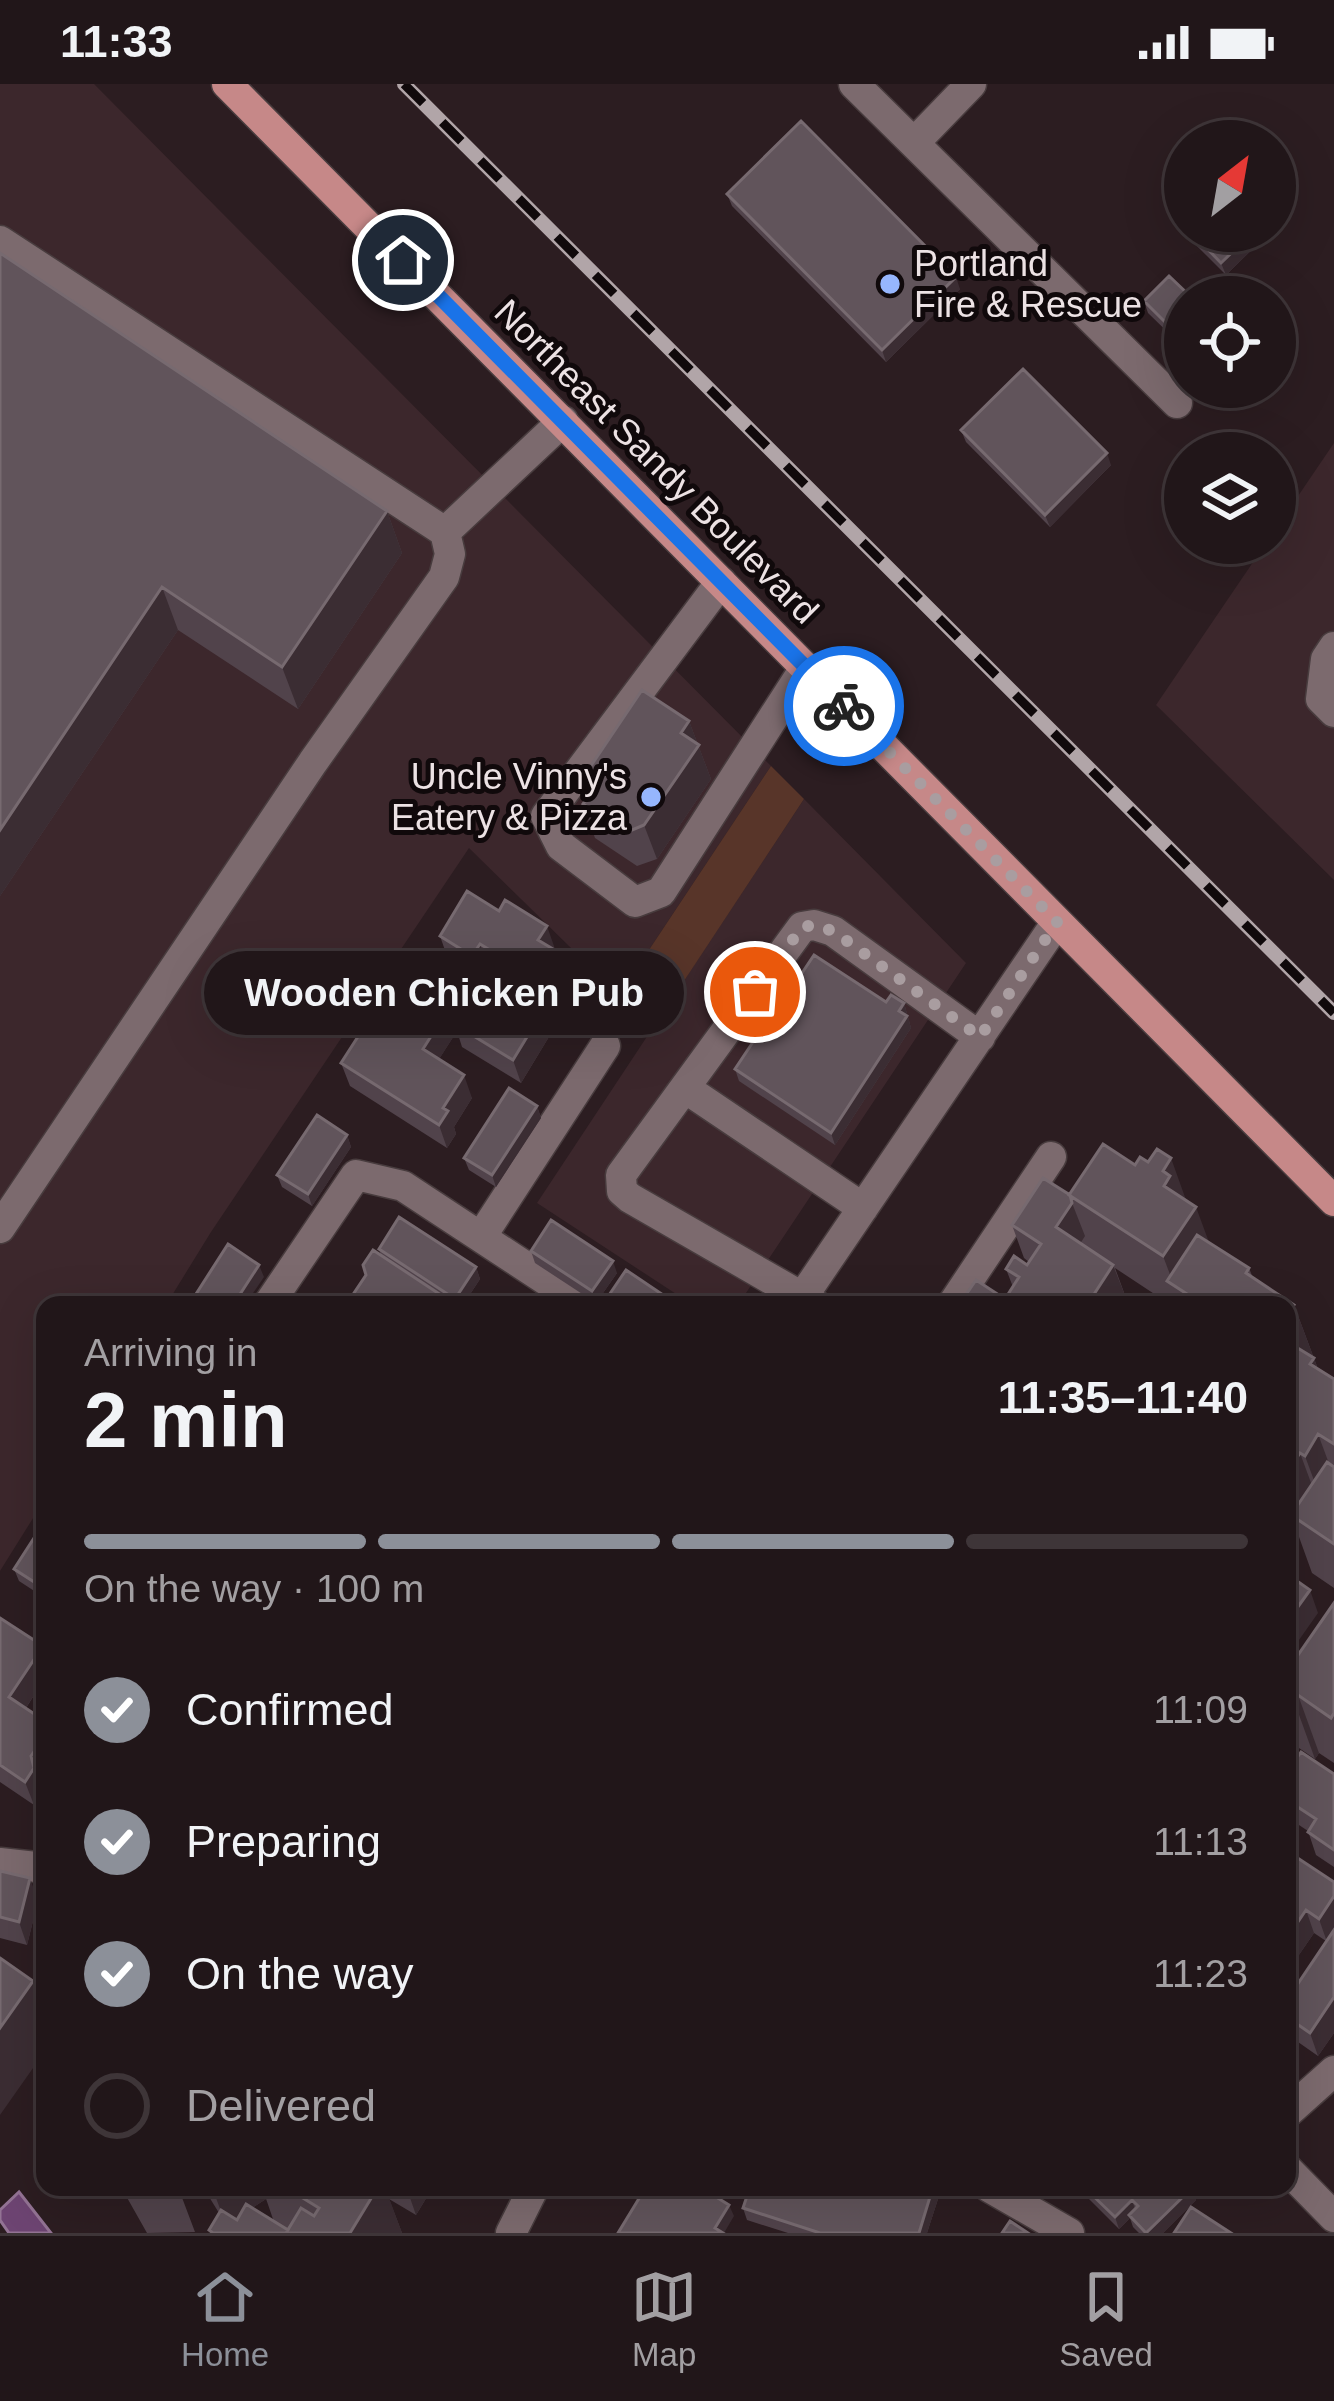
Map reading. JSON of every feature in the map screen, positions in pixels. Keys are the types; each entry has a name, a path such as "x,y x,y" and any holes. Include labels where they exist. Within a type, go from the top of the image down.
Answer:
{"main road":[{"path":"200,84 275,132"},
{"name":"Northeast Sandy Boulevard","path":"227,84 1334,1202"}],"street":[{"path":"854,84 1164,389"},
{"path":"914,143 971,84"},
{"path":"0,241 445,532 450,554 444,577 313,762 0,1228"},
{"path":"445,532 563,421"},
{"path":"721,582 545,816 561,845 635,902 661,892 806,668"},
{"path":"1334,647 1326,659 1321,699 1334,712"},
{"path":"809,1296 1057,922"},
{"path":"795,1296 622,1191 621,1175 802,927 833,931 980,1037"},
{"path":"481,1237 605,1046"},
{"path":"685,1088 863,1208"},
{"path":"958,1296 1051,1156"},
{"path":"274,1296 356,1175 403,1186 570,1296"},
{"path":"0,1863 36,1867"},
{"path":"1296,2105 1334,2071"},
{"path":"1296,2179 1334,2217"},
{"path":"512,2233 525,2196"},
{"path":"1005,2196 1069,2233"}],"shaded area":[{"path":"0,84 94,84 771,766 619,995 469,848 172,1296 36,1296 36,1513 0,1571"},
{"path":"1334,443 1334,880 1156,705 1252,564 1296,564 1296,499"},
{"path":"771,766 804,799 653,1028 619,995"},
{"path":"804,799 966,963 744,1296 679,1296 537,1203"},
{"path":"19,2192 51,2233 9,2233 0,2220 0,2210"}],"building":[{"path":"801,121 956,277 882,350 727,194"},
{"path":"1210,252 1232,252 1221,263"},
{"path":"0,253 387,511 282,667 162,587 0,830"},
{"path":"1164,281 1164,321 1144,301"},
{"path":"1023,369 1107,453 1045,515 961,430"},
{"path":"642,690 689,721 681,733 699,745 644,825 625,833 583,804 593,790 580,782"},
{"path":"467,891 499,911 505,900 547,926 538,940 573,961 513,1060 454,1024 481,979 505,994 521,969 480,944 472,956 440,936"},
{"path":"814,955 886,1002 891,995 904,1003 899,1011 907,1016 831,1133 735,1069 765,1024 756,1018 767,1002 778,1009"},
{"path":"408,959 459,992 423,1049 464,1075 443,1108 448,1111 439,1125 341,1063"},
{"path":"509,1088 537,1106 492,1175 464,1158"},
{"path":"317,1115 347,1135 308,1194 277,1175"},
{"path":"1103,1144 1135,1165 1140,1157 1148,1162 1157,1149 1171,1158 1163,1171 1170,1176 1164,1186 1196,1207 1163,1256 1069,1195"},
{"path":"1043,1178 1070,1195 1072,1203 1056,1227 1113,1265 1093,1296 1007,1296 1019,1277 1006,1269 1014,1256 1027,1265 1041,1244 1012,1225"},
{"path":"399,1217 476,1267 457,1296 450,1296 379,1249"},
{"path":"551,1220 613,1261 592,1291 531,1251"},
{"path":"1197,1235 1249,1268 1246,1273 1280,1296 1190,1296 1167,1281"},
{"path":"228,1244 259,1265 239,1296 195,1296"},
{"path":"373,1250 442,1296 352,1296 366,1275 363,1265"},
{"path":"626,1270 665,1296 608,1296"},
{"path":"976,1280 1000,1296 965,1296"},
{"path":"1296,1347 1314,1358 1310,1364 1334,1379 1334,1444 1318,1434 1305,1456 1300,1453 1296,1459"},
{"path":"1327,1462 1334,1467 1334,1544 1296,1518 1296,1508"},
{"path":"36,1535 36,1583 14,1569"},
{"path":"1296,1580 1310,1590 1296,1609"},
{"path":"1334,1603 1331,1718 1296,1698 1296,1658"},
{"path":"0,1618 36,1641 36,1656 9,1697 36,1715 36,1749 31,1756 34,1768 25,1782 0,1765"},
{"path":"1301,1752 1334,1774 1334,1850 1308,1832 1316,1819 1296,1806 1296,1759"},
{"path":"1296,1857 1334,1882 1334,1896 1319,1919 1306,1910 1296,1925"},
{"path":"0,1871 30,1878 19,1922 0,1917"},
{"path":"1334,1930 1334,1997 1310,2033 1296,2023 1296,1987"},
{"path":"0,1958 33,1981 0,2028"},
{"path":"300,2196 373,2196 350,2233 286,2233 301,2208 314,2216 319,2208"},
{"path":"641,2196 714,2196 729,2205 715,2228 723,2233 618,2233"},
{"path":"747,2196 930,2196 919,2233 820,2233 743,2208"},
{"path":"1093,2196 1184,2196 1146,2233 1129,2215 1138,2206 1132,2200 1115,2217"},
{"path":"246,2204 288,2230 286,2233 209,2230 221,2210 237,2220"},
{"path":"1191,2207 1231,2233 1174,2233"},
{"path":"1010,2221 1028,2233 1002,2233"}],"railway":[{"path":"404,84 1334,1013"}],"way so far":[{"path":"755,992 802,927 814,925 833,931 980,1037 1057,922 844,706"}],"place":[{"name":"Portland Fire & Rescue","path":"890,284"},
{"name":"Uncle Vinny's Eatery & Pizza","path":"651,797"},
{"name":"Wooden Chicken Pub","path":"755,992"}],"route":[{"path":"403,260 844,706"}]}
